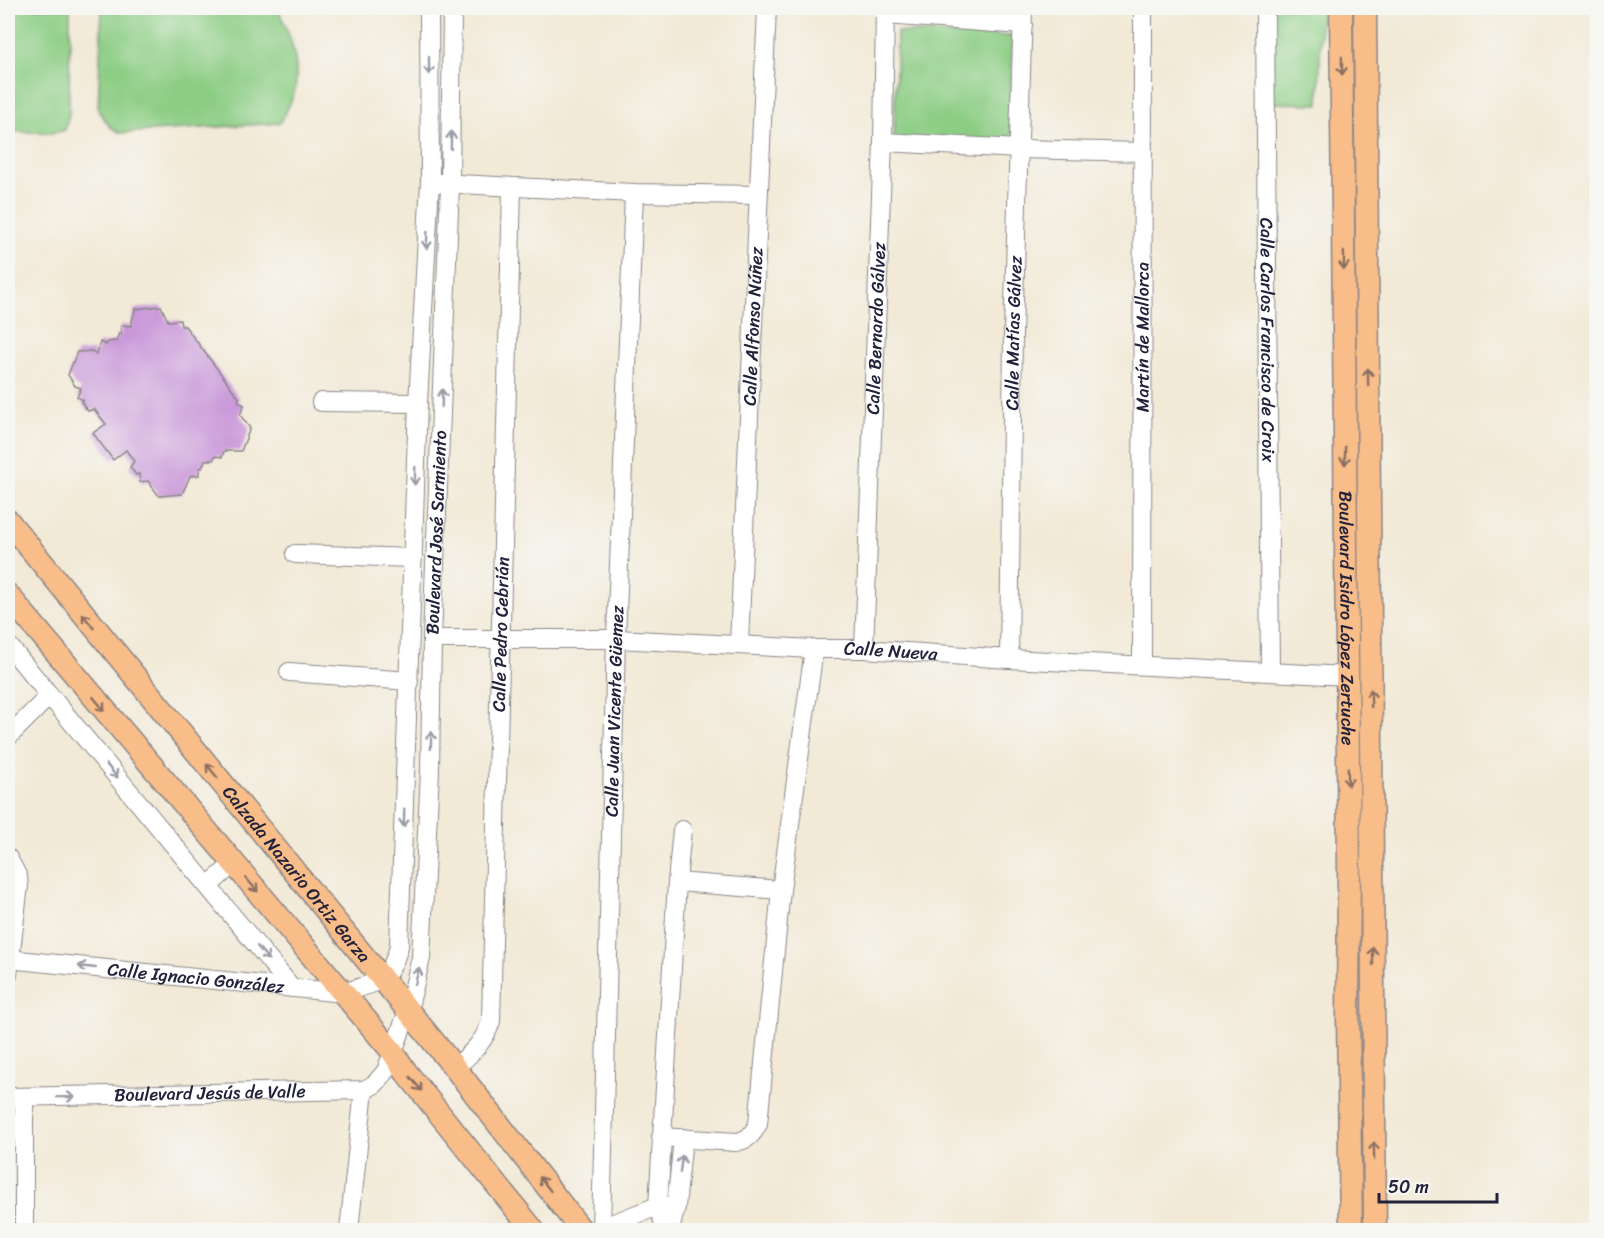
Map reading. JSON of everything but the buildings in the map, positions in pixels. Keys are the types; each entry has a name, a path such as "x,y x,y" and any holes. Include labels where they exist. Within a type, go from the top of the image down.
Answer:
{"main road":[{"name":"Boulevard Isidro López Zertuche","path":"1341,8 1351,1230"},
{"name":"Boulevard Isidro López Zertuche","path":"1365,8 1375,1230"},
{"path":"1345,409 1368,409"},
{"name":"Calzada Nazario Ortiz Garza","path":"8,521 382,980 594,1230"},
{"path":"8,595 392,1051 534,1230"}],"street":[{"name":"Boulevard José Sarmiento","path":"382,980 395,963 399,946 418,403 430,181 429,8"},
{"name":"Boulevard José Sarmiento","path":"392,1051 408,1011 421,958 430,770 432,639 450,184 452,8"},
{"name":"Calle Alfonso Núñez","path":"739,644 767,8"},
{"name":"Martín de Mallorca","path":"1142,665 1143,8"},
{"name":"Calle Carlos Francisco de Croix","path":"1265,8 1270,672"},
{"path":"885,11 1023,16"},
{"name":"Calle Bernardo Gálvez","path":"864,650 883,142 885,11"},
{"name":"Calle Matías Gálvez","path":"1009,659 1013,335 1023,16"},
{"path":"883,142 1143,152"},
{"path":"430,181 450,184 634,193 757,195"},
{"name":"Calle Pedro Cebrián","path":"455,1068 480,1044 488,1032 491,1021 512,187"},
{"name":"Calle Juan Vicente Güemez","path":"594,1230 634,193"},
{"path":"321,402 418,403"},
{"path":"295,554 413,558"},
{"name":"Calle Nueva","path":"432,639 616,639 1347,676"},
{"path":"8,645 291,988"},
{"path":"661,1137 719,1142 744,1141 752,1136 758,1124 781,890 814,649"},
{"path":"289,672 409,681"},
{"path":"8,737 50,696"},
{"path":"406,771 430,770"},
{"path":"670,1230 661,1137 682,830"},
{"path":"8,858 19,885 8,964"},
{"path":"208,886 233,864"},
{"path":"677,882 781,890"},
{"name":"Calle Ignacio González","path":"8,964 343,993 382,980"},
{"path":"350,1230 364,1090 382,1078 387,1071 392,1051"},
{"name":"Boulevard Jesús de Valle","path":"16,1097 364,1090"},
{"path":"16,1097 24,1230"},
{"path":"666,1230 667,1207 684,1138"},
{"path":"594,1230 667,1207"}],"green space":[{"path":"8,8 70,8 69,114 65,130 52,133 8,131"},
{"path":"102,8 277,8 290,38 296,71 294,93 280,123 120,133 110,127 98,110"},
{"path":"1272,8 1321,8 1319,104 1270,103"},
{"path":"897,32 1012,36 1011,146 894,142"}]}
